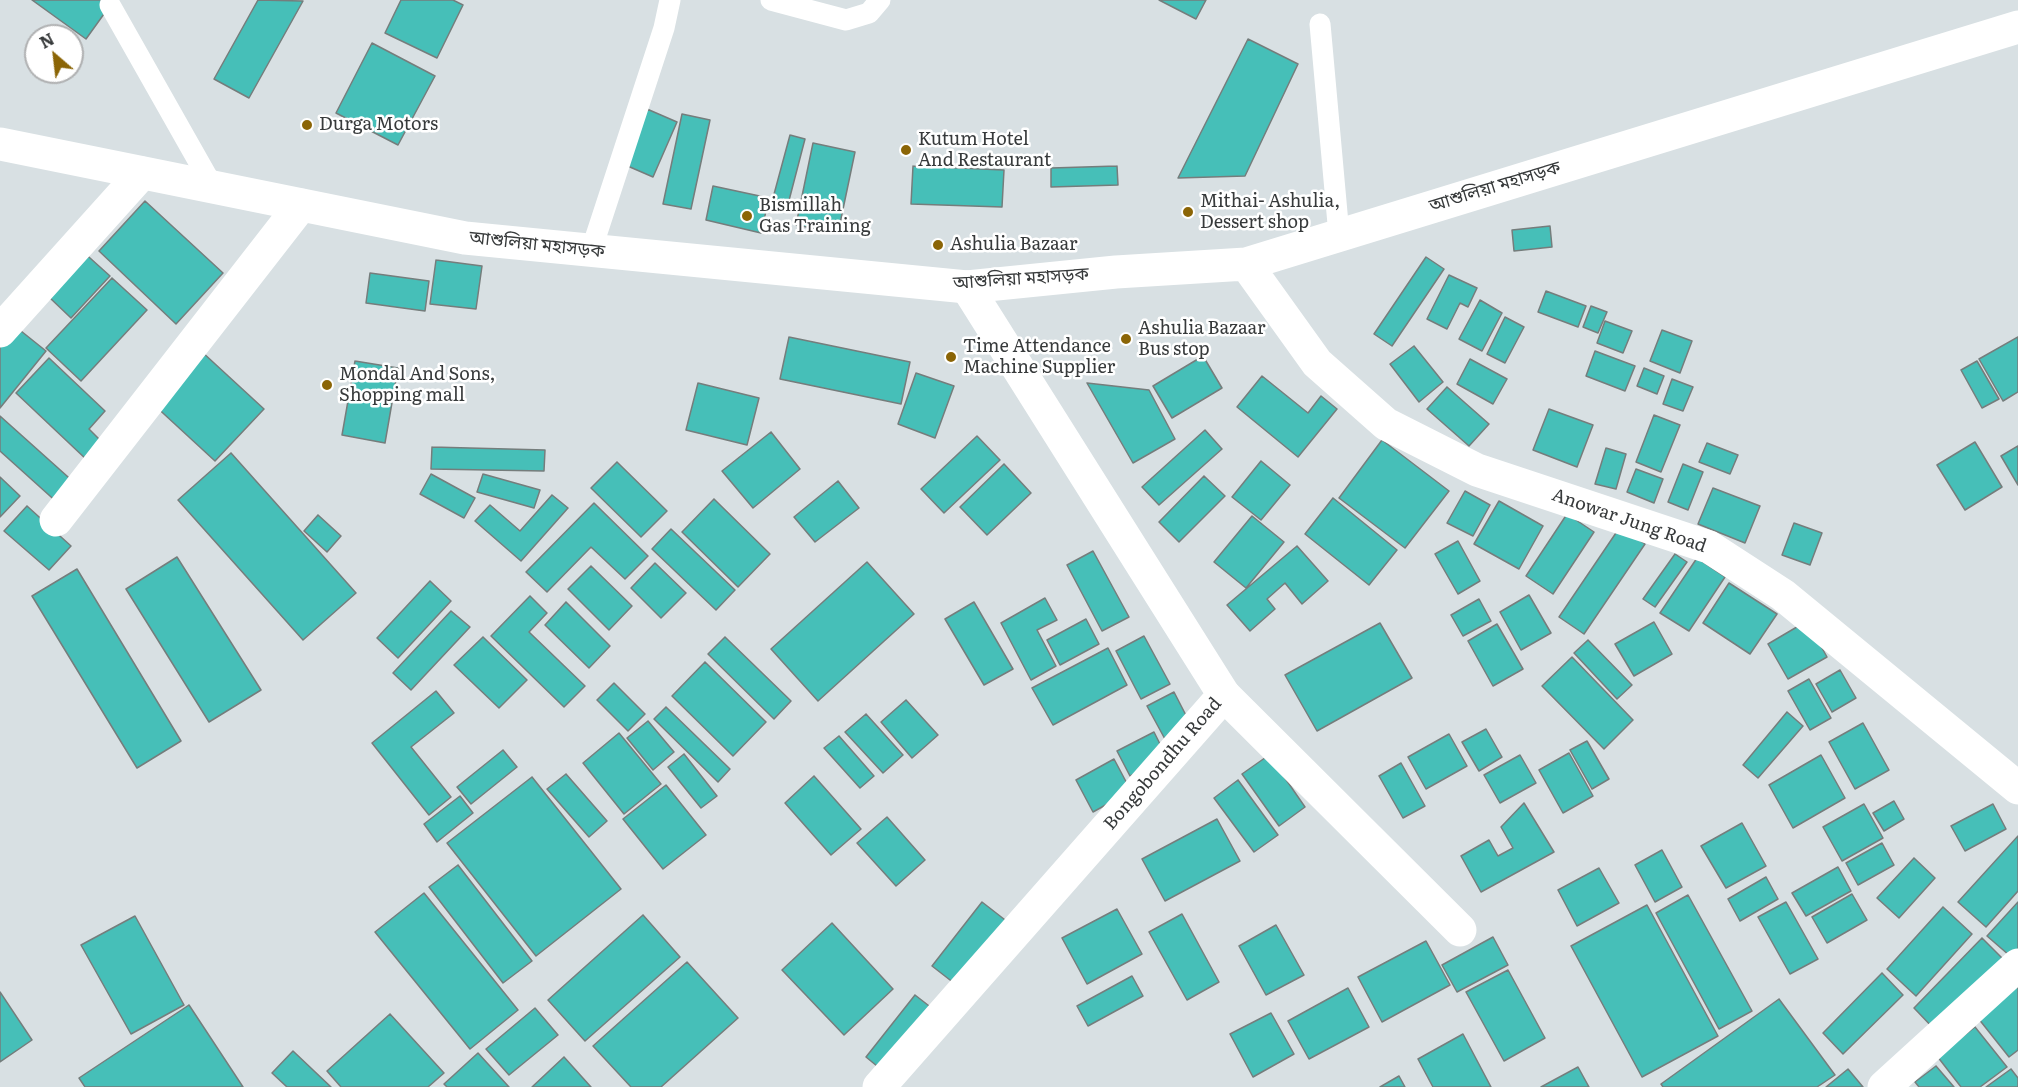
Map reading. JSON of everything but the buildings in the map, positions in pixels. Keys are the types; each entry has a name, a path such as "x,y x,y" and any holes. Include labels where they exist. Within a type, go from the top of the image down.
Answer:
{"main road":[{"name":"আশুলিয়া মহাসড়ক","path":"0,144 465,238 967,287 1116,272 1246,264 2018,27"},
{"path":"0,331 142,173"},
{"path":"56,520 300,205"},
{"name":"Anowar Jung Road","path":"1246,264 1317,363 1386,424 1477,470 1709,547 1783,595 2018,788"},
{"name":"Bongobondhu Road","path":"879,1087 1224,695 967,287"},
{"path":"1224,695 1460,930"},
{"path":"1898,1082 2018,965"}],"lane":[{"path":"591,251 664,28 670,0"},
{"path":"771,0 846,20 869,13 880,0"},
{"path":"110,5 213,187"},
{"path":"1320,24 1339,235"}],"place":[{"name":"Durga Motors","path":"307,125"},
{"name":"Kutum Hotel And Restaurant","path":"906,150"},
{"name":"Mithai- Ashulia, Dessert shop","path":"1188,212"},
{"name":"Bismillah Gas Training","path":"747,216"},
{"name":"Ashulia Bazaar","path":"938,245"},
{"name":"Ashulia Bazaar Bus stop","path":"1126,339"},
{"name":"Time Attendance Machine Supplier","path":"951,357"},
{"name":"Mondal And Sons, Shopping mall","path":"327,385"}]}
